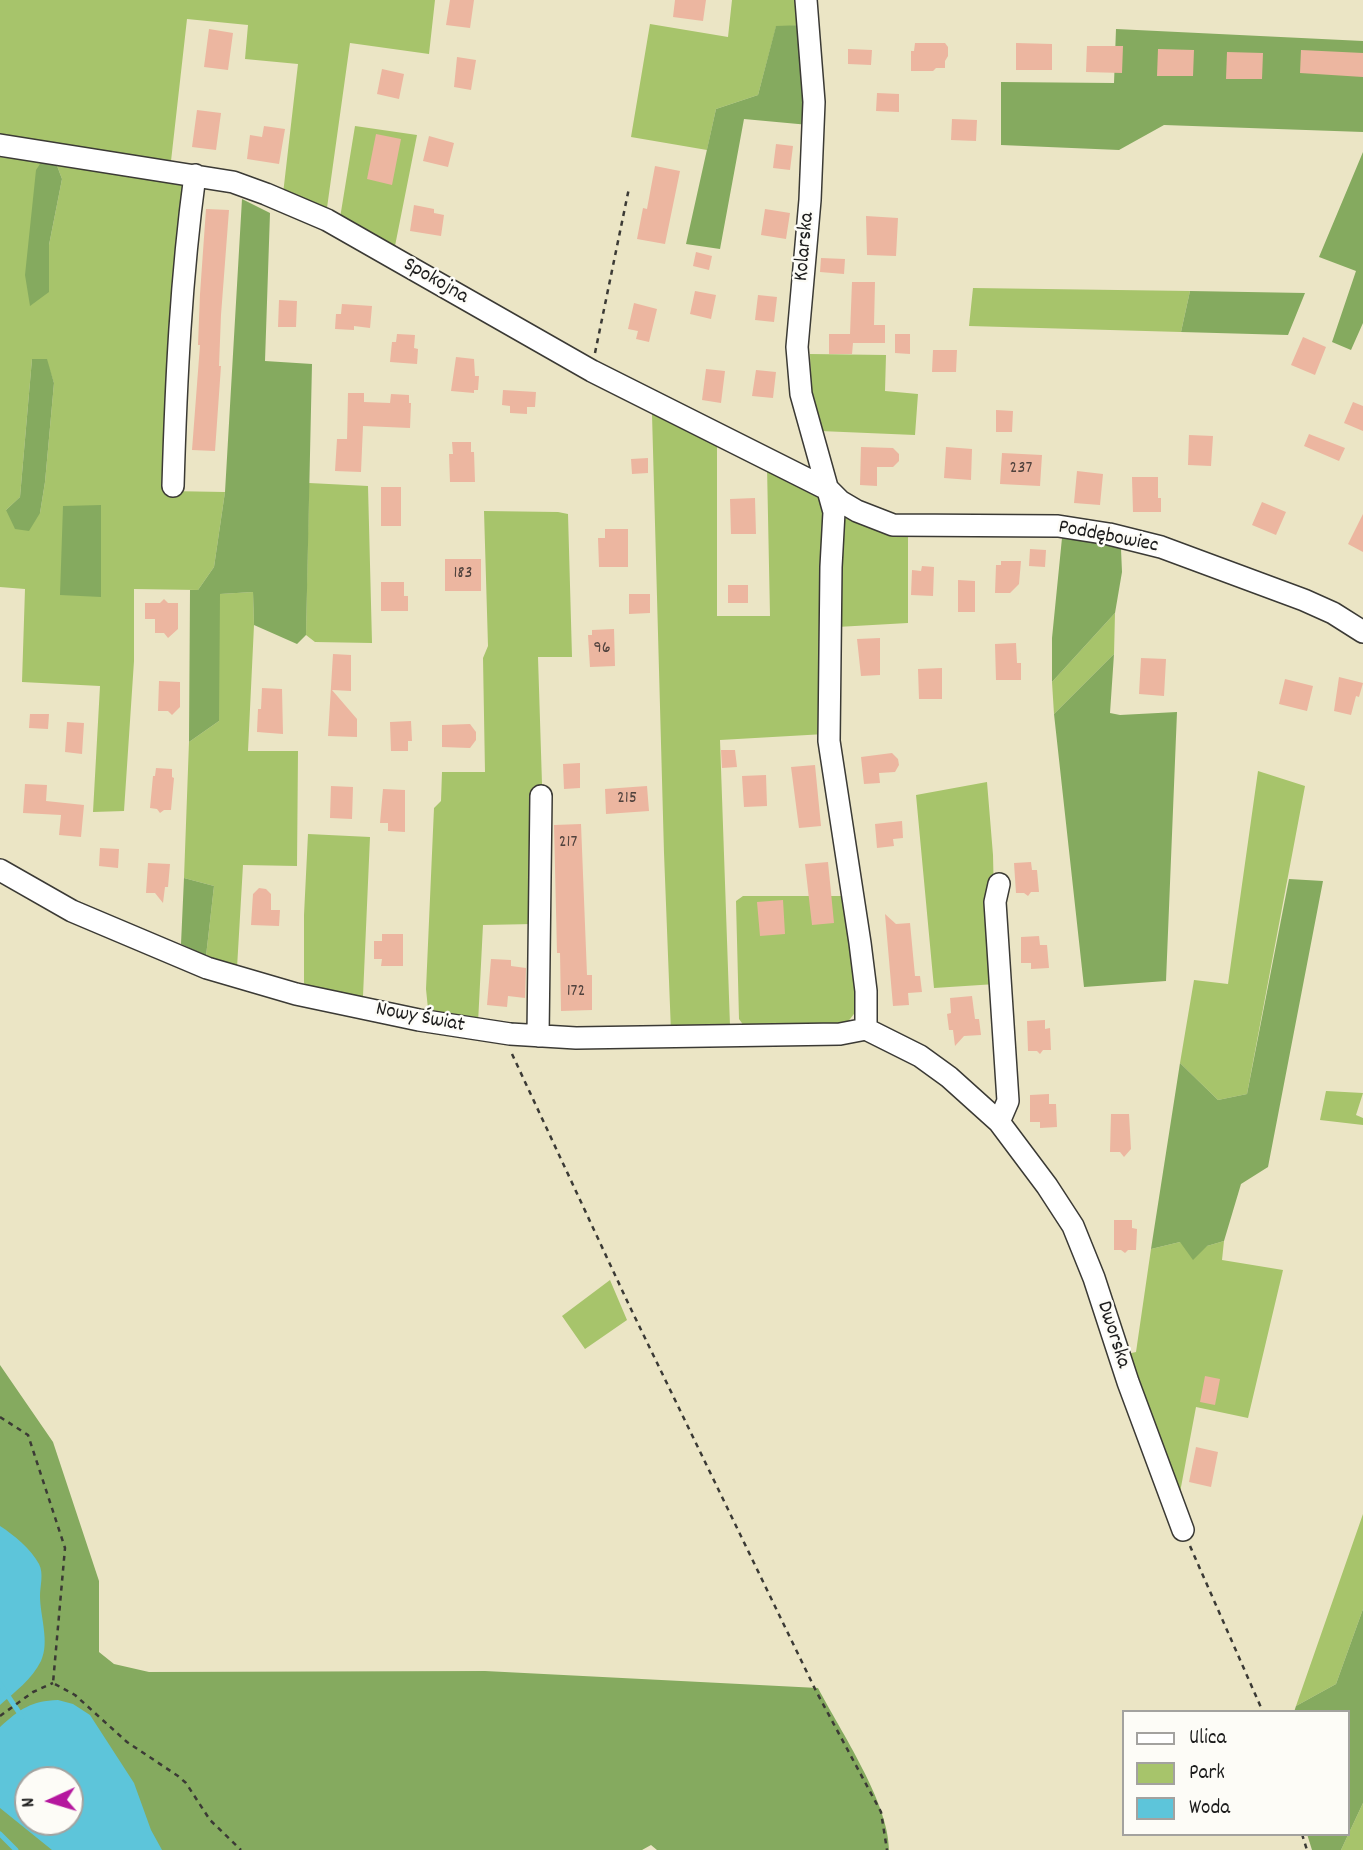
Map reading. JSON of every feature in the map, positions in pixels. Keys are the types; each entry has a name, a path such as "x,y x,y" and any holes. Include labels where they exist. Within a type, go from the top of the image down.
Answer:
{"street":[{"name":"Kolarska","path":"806,0 814,102 810,200 797,347 801,394 835,495 831,567 829,741 862,955 866,1029"},
{"name":"Spokojna","path":"0,145 233,181 327,220 592,371 835,495"},
{"path":"173,486 180,321 195,175"},
{"name":"Poddębowiec","path":"835,495 857,511 893,524 1058,526 1110,534 1161,547 1304,600 1333,613 1363,632"},
{"path":"538,1036 541,796"},
{"name":"Nowy Świat","path":"0,870 72,911 207,968 296,994 419,1020 510,1034 576,1038 840,1034 866,1029"},
{"path":"999,884 995,902 1008,1101 999,1122"},
{"name":"Dworska","path":"866,1029 919,1056 949,1077 999,1122 1073,1226 1183,1530"}],"path":[{"path":"592,371 629,188"},
{"path":"510,1034 512,1054 629,1306 816,1691 881,1812 887,1850"},
{"path":"0,1417 28,1435 65,1548 53,1683"},
{"path":"1183,1530 1262,1710"},
{"path":"0,1716 33,1692 53,1683"},
{"path":"53,1683 75,1695 127,1742 186,1783 210,1820 240,1850"}],"green space":[{"path":"0,0 435,0 429,54 350,43 326,215 283,194 298,64 245,59 248,25 187,19 171,161 0,138"},
{"path":"732,0 802,0 803,25 776,27 758,95 716,109 707,150 631,137 650,24 728,37"},
{"path":"803,25 809,125 744,119 720,249 686,244 716,109 758,95 776,26"},
{"path":"1116,29 1363,41 1363,132 1164,125 1119,150 1001,145 1001,82 1114,83"},
{"path":"355,126 417,135 394,251 340,218"},
{"path":"1363,152 1363,323 1351,350 1332,342 1356,271 1319,257"},
{"path":"0,157 42,161 49,291 49,245 62,179 56,163 184,183 168,491 225,492 214,567 198,590 134,589 134,661 124,811 93,812 100,686 22,682 25,589 0,587","holes":["32,359 46,359 54,383 40,513 6,510 20,497"]},
{"path":"42,161 56,163 62,179 49,245 49,292 30,306 25,275 36,170"},
{"path":"242,199 270,213 265,361 312,364 306,635 297,644 254,625 253,592 220,594 219,721 189,742 190,590 198,590 214,567 225,492"},
{"path":"973,288 1190,291 1181,332 969,326"},
{"path":"1190,291 1305,293 1288,335 1181,332"},
{"path":"810,354 886,355 885,391 918,394 915,435 820,431 811,396"},
{"path":"32,359 47,359 54,383 40,513 29,531 15,529 6,510 20,497"},
{"path":"652,414 717,444 717,616 770,616 767,466 816,492 828,506 825,734 720,740 730,1026 671,1032 664,853"},
{"path":"309,483 368,486 372,643 315,642 306,635"},
{"path":"101,505 101,597 60,595 63,506"},
{"path":"484,511 568,514 572,657 538,657 542,784 535,791 533,924 483,925 478,1023 433,1015 428,1009 426,989 434,808 441,801 442,772 485,772 483,658 488,646"},
{"path":"846,518 908,530 908,623 837,627 840,528"},
{"path":"1070,532 1115,541 1121,549 1122,572 1115,613 1052,682 1052,638 1062,538"},
{"path":"253,592 248,751 298,751 297,866 243,865 237,968 206,956 214,886 184,878 189,742 219,721 219,594"},
{"path":"1115,613 1114,654 1054,714 1052,682"},
{"path":"1114,654 1110,713 1120,715 1177,712 1166,981 1084,987 1054,714"},
{"path":"1258,771 1305,786 1247,1094 1218,1100 1180,1063 1194,980 1228,984"},
{"path":"987,782 993,855 996,984 934,988 916,795"},
{"path":"308,834 370,837 363,996 359,1001 309,989 304,983"},
{"path":"184,878 214,886 206,956 181,944"},
{"path":"1289,879 1323,881 1268,1167 1241,1184 1224,1241 1207,1246 1193,1260 1180,1242 1151,1249 1180,1063 1218,1100 1247,1094"},
{"path":"743,896 847,896 857,1010 847,1023 744,1026 739,1019 736,901"},
{"path":"1326,1091 1363,1093 1356,1115 1363,1118 1363,1125 1320,1120"},
{"path":"1224,1241 1222,1260 1283,1270 1248,1418 1196,1407 1178,1503 1127,1354 1136,1352 1151,1249 1180,1242 1207,1246"},
{"path":"610,1280 627,1320 585,1349 562,1316"},
{"path":"0,1365 53,1442 99,1581 99,1652 114,1664 149,1672 485,1671 818,1688 873,1790 887,1831 889,1850 657,1850 651,1845 642,1850 0,1850"},
{"path":"1363,1514 1363,1609 1336,1684 1296,1706"},
{"path":"1363,1609 1363,1803 1349,1833 1349,1710 1295,1710 1296,1706 1336,1684"},
{"path":"1363,1803 1363,1850 1341,1850"},
{"path":"1308,1836 1348,1836 1341,1850 1312,1850"}],"water":[{"path":"0,1526 27,1548 40,1568 40,1604 45,1646 41,1661 33,1674 0,1705"},
{"path":"58,1700 73,1704 90,1715 134,1783 151,1830 162,1850 52,1850 35,1836 84,1836 84,1766 14,1766 14,1819 0,1808 0,1727 26,1707"}],"building":[{"path":"450,0 474,0 470,28 446,25"},
{"path":"675,0 706,0 703,21 673,17"},
{"path":"209,29 233,33 228,70 204,67"},
{"path":"915,43 945,43 948,56 945,68 911,71 911,51 914,51"},
{"path":"1016,43 1052,44 1052,70 1016,70"},
{"path":"1087,46 1123,46 1122,73 1086,72"},
{"path":"848,49 872,50 871,65 848,64"},
{"path":"1158,49 1194,50 1193,76 1157,76"},
{"path":"1301,50 1363,53 1363,77 1300,73"},
{"path":"1227,52 1263,53 1262,79 1226,79"},
{"path":"457,57 476,60 471,90 454,87"},
{"path":"382,69 404,74 399,99 377,94"},
{"path":"877,93 899,94 899,112 876,111"},
{"path":"197,110 221,113 216,150 192,147"},
{"path":"952,119 977,120 976,141 951,140"},
{"path":"264,126 285,129 279,164 247,159 250,135 262,137"},
{"path":"376,134 401,139 392,185 367,179"},
{"path":"429,136 454,143 448,167 423,161"},
{"path":"776,144 793,146 790,170 773,168"},
{"path":"655,166 680,171 665,244 637,239 643,208 647,209"},
{"path":"414,205 434,209 434,213 444,215 441,236 410,231"},
{"path":"206,209 229,210 215,451 192,450"},
{"path":"765,209 790,213 786,239 761,235"},
{"path":"866,216 898,218 896,256 867,255"},
{"path":"696,252 712,256 709,270 693,266"},
{"path":"821,258 845,259 844,274 820,272"},
{"path":"852,282 875,282 874,325 885,325 885,343 853,343 852,354 829,354 829,334 850,334"},
{"path":"695,291 716,295 711,319 690,314"},
{"path":"758,295 777,297 774,322 755,320"},
{"path":"279,300 297,301 296,327 278,327"},
{"path":"634,303 657,309 649,342 636,339 638,331 628,329"},
{"path":"342,304 372,306 370,328 354,326 354,330 335,329 336,314 341,314"},
{"path":"397,334 415,335 417,364 390,362 392,342 396,342"},
{"path":"895,334 910,334 910,354 895,353"},
{"path":"1303,337 1326,347 1315,375 1291,365"},
{"path":"933,350 957,350 956,372 932,372"},
{"path":"456,357 474,359 475,376 479,376 478,390 474,390 474,393 451,391"},
{"path":"706,369 725,371 721,403 702,400"},
{"path":"756,370 776,372 773,398 752,396"},
{"path":"503,390 536,392 535,407 527,407 527,414 510,413 510,406 502,405"},
{"path":"348,393 364,393 364,402 390,403 391,394 409,395 411,403 410,428 363,426 361,472 335,471 337,439 347,439"},
{"path":"1353,402 1363,406 1363,431 1344,423"},
{"path":"996,410 1013,411 1012,432 996,432"},
{"path":"1309,434 1345,448 1339,461 1304,446"},
{"path":"1189,435 1213,436 1211,466 1188,465"},
{"path":"452,442 471,442 475,482 450,482 449,454 453,454"},
{"path":"861,447 893,448 899,454 899,461 893,467 877,467 877,486 860,485"},
{"path":"946,447 972,449 971,480 944,478"},
{"path":"1002,453 1042,455 1040,486 1000,484"},
{"path":"648,458 648,473 632,474 631,459"},
{"path":"1077,471 1103,474 1100,505 1074,503"},
{"path":"1132,477 1158,477 1161,512 1133,512"},
{"path":"381,487 401,487 401,526 381,526"},
{"path":"755,498 756,534 731,534 730,499"},
{"path":"1262,502 1286,512 1276,535 1252,525"},
{"path":"1363,514 1363,552 1348,544"},
{"path":"605,529 628,529 628,567 599,567 598,538 605,538"},
{"path":"1030,549 1046,550 1045,567 1029,566"},
{"path":"445,559 481,559 481,591 445,591"},
{"path":"1001,561 1021,561 1019,584 1010,593 995,593 996,565 1001,565"},
{"path":"922,566 934,567 933,596 911,595 912,570 921,571"},
{"path":"958,580 975,581 975,612 958,612"},
{"path":"381,582 404,582 408,611 381,611"},
{"path":"728,585 748,585 748,603 728,603"},
{"path":"629,594 650,594 650,613 629,614"},
{"path":"164,599 168,603 178,603 178,629 168,638 164,633 155,633 155,619 145,619 145,603 160,603"},
{"path":"614,629 615,666 590,667 588,635 592,635 592,630"},
{"path":"880,638 880,675 861,676 857,639"},
{"path":"1016,643 1017,663 1021,663 1021,680 996,680 995,644"},
{"path":"333,654 351,655 351,691 332,690 357,719 357,737 328,736"},
{"path":"1141,658 1166,659 1164,696 1139,694"},
{"path":"942,668 942,699 919,699 918,669"},
{"path":"1339,677 1363,683 1351,715 1334,711"},
{"path":"1285,679 1313,686 1307,711 1279,704"},
{"path":"159,681 180,682 180,707 172,715 168,711 158,711"},
{"path":"262,688 282,689 283,734 257,732"},
{"path":"30,714 49,714 48,729 29,728"},
{"path":"411,721 412,741 408,741 408,751 391,751 390,722"},
{"path":"67,722 84,723 82,754 65,752"},
{"path":"470,724 476,732 476,740 470,748 442,747 442,725"},
{"path":"721,750 735,750 737,767 722,768"},
{"path":"892,753 898,759 899,765 895,772 879,773 880,783 864,784 861,757"},
{"path":"580,763 580,788 564,789 563,764"},
{"path":"815,765 821,826 799,828 791,767"},
{"path":"156,768 172,769 174,778 171,810 160,813 157,809 150,808"},
{"path":"766,775 767,806 744,807 742,776"},
{"path":"25,784 47,785 46,801 84,805 81,837 59,835 61,815 23,813"},
{"path":"331,786 353,787 352,819 330,818"},
{"path":"647,786 649,811 606,814 605,789"},
{"path":"383,789 405,790 405,832 388,831 388,823 380,823"},
{"path":"902,821 903,838 893,839 894,846 877,848 875,824"},
{"path":"581,824 587,975 592,975 592,1010 561,1011 554,825"},
{"path":"100,848 119,849 118,868 99,866"},
{"path":"828,862 834,923 812,925 805,864"},
{"path":"1031,862 1032,870 1037,870 1039,892 1031,892 1028,896 1016,893 1014,863"},
{"path":"148,863 170,864 163,903 155,893 146,893"},
{"path":"259,888 266,889 271,894 271,910 280,910 279,926 251,925 253,894"},
{"path":"783,900 785,934 760,936 757,902"},
{"path":"885,914 896,924 910,923 915,976 920,976 922,992 908,993 909,1005 893,1006"},
{"path":"382,934 403,934 403,966 381,966 382,959 374,959 374,941 382,941"},
{"path":"1039,936 1040,945 1047,945 1049,968 1031,969 1031,963 1021,963 1021,937"},
{"path":"491,959 511,960 511,966 526,968 525,998 508,996 507,1007 487,1005"},
{"path":"972,996 975,1019 979,1019 981,1035 964,1036 955,1046 947,1014 951,1013 950,998"},
{"path":"1045,1020 1045,1029 1050,1028 1051,1050 1043,1050 1040,1054 1037,1051 1028,1051 1027,1021"},
{"path":"1049,1094 1049,1104 1056,1104 1057,1127 1040,1128 1040,1122 1030,1122 1030,1095"},
{"path":"1111,1114 1129,1114 1131,1149 1124,1157 1120,1152 1110,1152"},
{"path":"1114,1220 1132,1220 1132,1228 1137,1229 1136,1250 1128,1250 1125,1253 1114,1250"},
{"path":"1205,1376 1220,1379 1215,1405 1200,1402"},
{"path":"1196,1447 1218,1452 1211,1487 1189,1482"}],"waterway":[{"path":"0,1684 22,1717"},
{"path":"0,1834 16,1850"}]}
